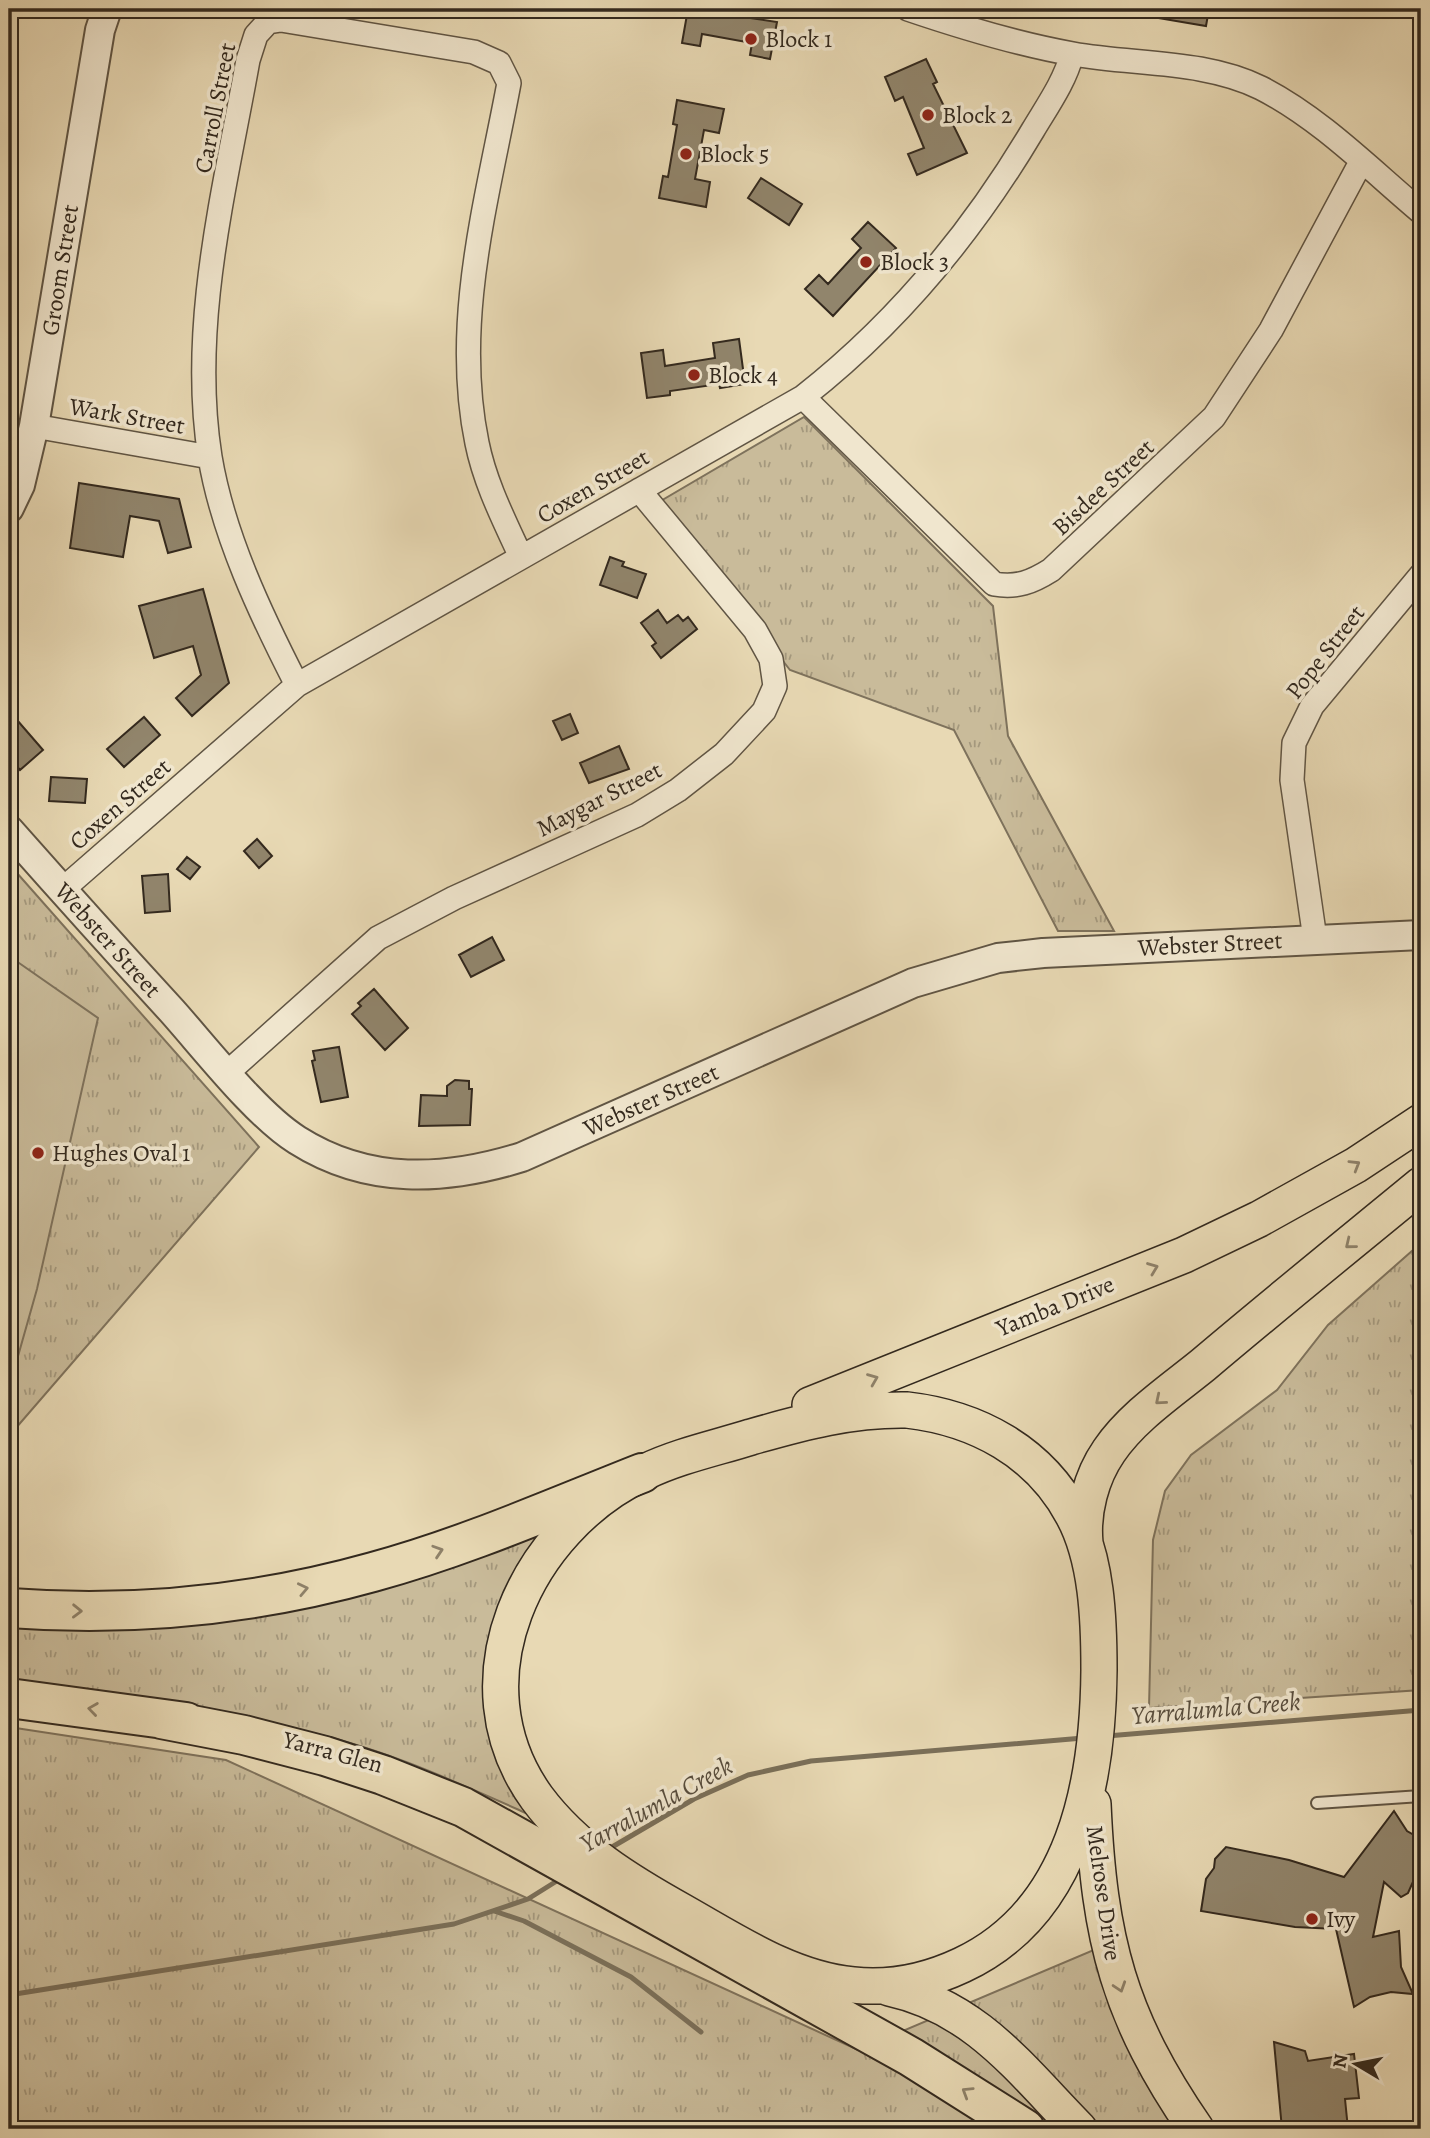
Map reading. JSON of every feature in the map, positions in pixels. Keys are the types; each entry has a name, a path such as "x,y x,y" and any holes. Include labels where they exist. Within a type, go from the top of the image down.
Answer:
{"highway":[{"path":"9,1608 101,1611 186,1607 310,1588 458,1545 658,1466"},
{"name":"Yarra Glen","path":"9,1698 233,1728 328,1749 430,1783 537,1828 1025,2129"}],"main road":[{"name":"Yamba Drive","path":"658,1466 1184,1255 1259,1219 1356,1165 1421,1122"},
{"path":"1086,1555 1085,1522 1091,1490 1101,1464 1117,1440 1204,1364 1421,1185"},
{"path":"537,1828 528,1784 508,1734 501,1695 505,1639 522,1589 556,1540 598,1502 658,1466 841,1414 906,1410 943,1416 983,1430 1035,1465 1074,1516 1086,1555"},
{"name":"Melrose Drive","path":"1086,1555 1096,1602 1098,1686 1089,1799 1104,1926 1119,1983 1146,2048 1196,2129"},
{"path":"880,1986 928,1979 952,1970 977,1958 1012,1933 1052,1886 1070,1850 1089,1799"},
{"path":"637,1891 788,1968 833,1982 880,1986 923,1997 975,2025 1079,2129"}],"street":[{"path":"908,9 953,24 1072,54 1216,73 1259,87 1293,106 1421,212"},
{"name":"Groom Street","path":"9,508 20,485 34,426 102,16"},
{"name":"Carroll Street","path":"297,685 242,566 210,457 205,327 211,266 248,60 257,35 268,22 281,20 474,52 499,62 509,83 471,292 467,342 470,400 477,445 494,498 521,557"},
{"name":"Coxen Street","path":"62,890 297,685 803,397 849,358 953,250 1016,159 1067,73 1072,54"},
{"name":"Bisdee Street","path":"803,397 994,584 1011,587 1032,582 1051,570 1214,417 1270,330 1361,162"},
{"name":"Wark Street","path":"34,426 210,457"},
{"name":"Maygar Street","path":"227,1073 378,938 454,898 637,816 678,790 724,754 764,711 775,686 771,659 760,640 639,490"},
{"name":"Pope Street","path":"1315,939 1292,780 1294,743 1312,706 1421,575"},
{"name":"Webster Street","path":"9,830 227,1073 296,1139 328,1156 362,1169 398,1175 440,1176 480,1170 522,1157 913,983 998,958 1043,953 1421,935"}],"lane":[{"path":"1317,1803 1421,1796"}],"green space":[{"path":"804,417 993,606 1008,736 1114,931 1058,931 954,730 790,670 659,502"},
{"path":"9,864 259,1147 9,1436"},
{"name":"Hughes Oval 1","path":"9,956 98,1018 37,1289 9,1388"},
{"path":"1421,1243 1421,1690 1149,1708 1153,1540 1165,1491 1191,1455 1277,1390 1328,1325"},
{"path":"574,1513 511,1605 528,1814 413,1765 324,1736 223,1717 9,1689 9,1619 71,1623"},
{"path":"9,1727 226,1760 858,2050 1096,1949 1182,2129 9,2129"}],"building":[{"name":"Block 1","path":"688,9 777,22 770,59 750,55 752,43 702,34 700,46 682,43"},
{"path":"1152,9 1209,9 1206,26 1152,17"},
{"name":"Block 2","path":"926,59 937,82 933,84 967,153 917,175 908,154 924,148 903,97 895,101 885,77"},
{"name":"Block 5","path":"677,100 724,109 719,133 704,130 695,179 710,182 706,207 659,198 663,176 668,177 677,125 673,124"},
{"path":"761,178 802,204 789,225 748,198"},
{"name":"Block 3","path":"868,222 896,248 833,316 805,289 819,275 828,284 861,248 852,239"},
{"name":"Block 4","path":"739,339 745,384 720,388 719,384 670,391 670,395 647,398 641,353 663,350 665,366 715,358 713,343"},
{"path":"79,483 179,499 191,547 168,553 159,521 130,516 123,557 70,548"},
{"path":"610,557 624,562 622,566 646,574 637,598 600,585"},
{"path":"203,589 229,683 192,716 176,698 201,675 193,646 154,658 139,606"},
{"path":"658,610 667,623 678,615 683,621 688,617 697,629 661,658 652,646 656,643 641,623"},
{"path":"570,714 578,733 562,740 553,721"},
{"path":"144,717 160,735 124,767 107,749"},
{"path":"17,720 43,750 20,770 9,757 9,728"},
{"path":"619,746 629,769 589,783 580,763"},
{"path":"51,777 87,779 85,803 49,801"},
{"path":"257,839 272,856 259,868 244,851"},
{"path":"187,857 200,867 190,879 177,869"},
{"path":"168,874 170,911 145,913 142,876"},
{"path":"492,937 504,960 471,977 459,955"},
{"path":"374,989 408,1028 385,1050 352,1014 361,1006 358,1003"},
{"path":"339,1047 348,1097 321,1102 312,1061 315,1060 313,1051"},
{"path":"455,1080 469,1081 469,1089 472,1089 470,1125 419,1126 421,1095 447,1096 447,1086"},
{"name":"Ivy","path":"1394,1811 1407,1831 1421,1839 1421,1864 1408,1893 1401,1897 1384,1882 1373,1937 1399,1931 1401,1967 1413,1994 1391,1992 1370,1997 1354,2007 1336,1929 1295,1927 1201,1911 1206,1879 1214,1868 1215,1859 1226,1847 1289,1860 1344,1877"},
{"path":"1274,2042 1305,2051 1308,2061 1354,2054 1359,2098 1345,2099 1348,2129 1282,2129"}],"waterway":[{"name":"Yarralumla Creek","path":"1107,1736 1421,1710"},
{"name":"Yarralumla Creek","path":"607,1850 694,1799 748,1775 811,1761 1083,1738"},
{"name":"Yarralumla Creek","path":"9,1995 454,1924 528,1899 560,1879"},
{"path":"494,1911 524,1921 631,1977 701,2032"}],"place":[{"name":"Block 1","path":"751,39"},
{"name":"Block 2","path":"928,115"},
{"name":"Block 5","path":"686,154"},
{"name":"Block 3","path":"866,262"},
{"name":"Block 4","path":"694,375"},
{"name":"Hughes Oval 1","path":"38,1153"},
{"name":"Ivy","path":"1312,1919"}]}
